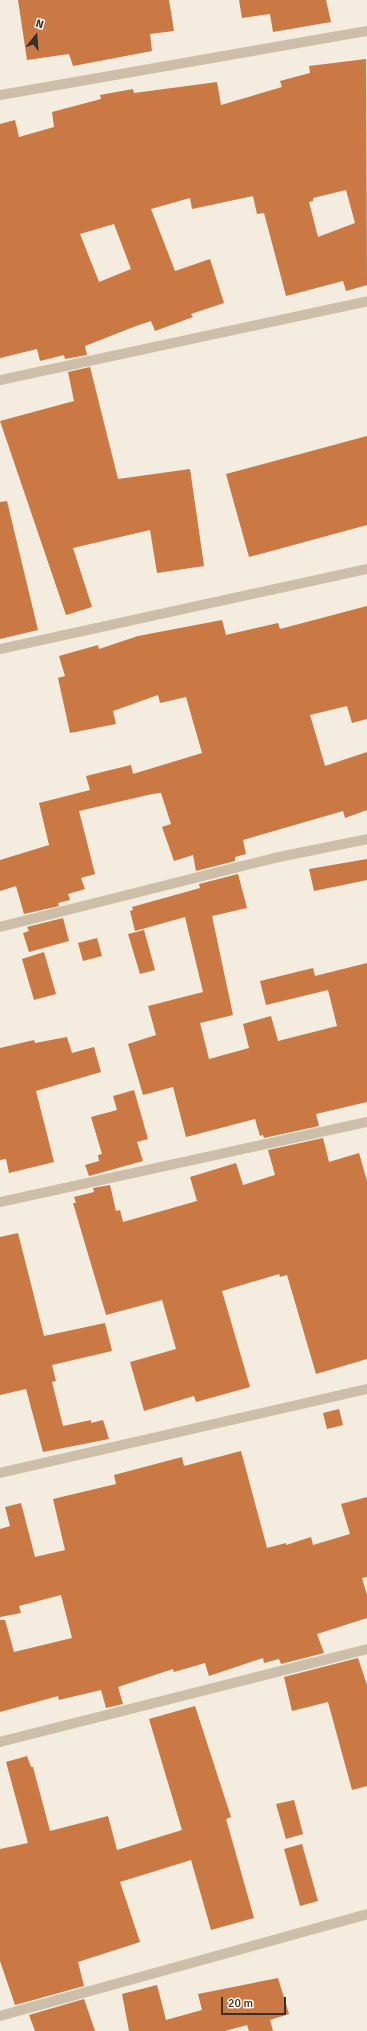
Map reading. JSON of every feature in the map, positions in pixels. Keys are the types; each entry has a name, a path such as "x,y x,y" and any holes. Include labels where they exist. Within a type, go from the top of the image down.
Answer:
{"street":[{"path":"0,95 367,31"},
{"path":"0,380 367,301"},
{"path":"0,649 367,569"},
{"path":"0,927 274,858 367,839"},
{"path":"0,1202 367,1122"},
{"path":"0,1473 367,1389"},
{"path":"0,1742 367,1649"},
{"path":"0,2016 367,1914"}],"building":[{"path":"18,0 169,0 174,31 150,34 152,51 73,66 69,54 27,60"},
{"path":"239,0 326,0 331,22 273,32 270,14 242,18"},
{"path":"366,59 367,285 346,291 343,281 286,296 264,213 257,214 253,196 192,209 190,198 151,209 175,271 210,259 224,303 191,314 193,317 155,331 151,321 136,326 85,346 87,355 65,359 64,355 40,361 37,349 0,358 0,124 15,120 19,137 54,127 52,112 101,99 100,95 133,89 134,93 217,82 221,105 282,87 280,81 310,73 309,66","holes":["346,190 355,223 318,237 309,202 313,201 313,198","114,224 131,269 99,282 80,234"]},
{"path":"90,367 118,479 190,469 204,566 157,573 150,530 73,548 92,607 66,615 0,421 74,401 68,372"},
{"path":"367,436 367,525 249,557 226,474"},
{"path":"7,501 38,630 0,639 0,502"},
{"path":"367,606 367,719 352,723 347,706 310,715 325,766 367,752 367,810 345,818 343,811 243,840 246,854 235,857 235,861 196,871 193,855 174,861 162,827 171,824 161,793 152,794 79,811 95,874 81,878 85,889 68,894 70,900 58,903 59,906 24,914 16,886 0,891 0,860 49,845 39,803 90,790 86,776 131,765 133,774 202,753 186,697 160,703 158,695 113,711 116,724 70,733 58,678 65,676 59,656 98,645 99,649 138,636 222,620 226,635 278,623 280,629"},
{"path":"367,859 367,880 314,891 309,869"},
{"path":"238,874 247,908 212,916 233,1015 200,1023 209,1059 249,1048 243,1024 271,1016 278,1041 337,1026 328,990 266,1005 260,981 313,968 315,976 367,963 367,1102 316,1114 319,1126 264,1138 263,1135 260,1136 255,1119 186,1137 173,1087 143,1095 128,1044 156,1035 148,1006 203,992 185,917 135,931 130,911 133,910 132,907 200,888 199,884"},
{"path":"63,918 69,941 29,952 23,933 29,931 27,927"},
{"path":"144,930 155,970 140,974 128,934"},
{"path":"97,938 102,956 83,961 78,943"},
{"path":"44,952 56,994 34,1000 22,959"},
{"path":"67,1037 72,1053 94,1047 101,1072 36,1091 54,1162 9,1173 6,1159 0,1160 0,1048 34,1040 35,1043"},
{"path":"134,1090 148,1139 137,1142 143,1161 89,1176 85,1165 99,1161 98,1155 102,1154 91,1117 117,1110 113,1096"},
{"path":"323,1138 329,1162 359,1153 367,1181 367,1359 316,1374 287,1275 280,1277 279,1274 222,1291 250,1387 196,1402 194,1396 144,1411 130,1362 176,1349 162,1300 106,1315 73,1203 76,1203 74,1197 94,1192 93,1188 110,1185 116,1211 120,1210 123,1222 197,1201 190,1177 236,1163 243,1185 275,1175 268,1150"},
{"path":"18,1233 44,1336 105,1323 112,1351 52,1365 56,1381 52,1382 63,1426 91,1420 91,1423 103,1420 109,1439 43,1452 26,1389 0,1395 0,1237"},
{"path":"339,1409 343,1425 327,1429 323,1413"},
{"path":"241,1451 267,1548 286,1543 286,1545 311,1537 313,1545 350,1534 341,1504 367,1497 367,1577 362,1578 367,1595 367,1618 317,1634 324,1653 281,1664 279,1659 264,1663 263,1658 209,1676 205,1663 174,1672 173,1669 118,1687 123,1704 106,1708 101,1690 59,1700 58,1696 0,1712 0,1620 5,1620 14,1652 72,1638 61,1595 19,1606 21,1613 0,1617 0,1529 10,1526 5,1507 21,1503 35,1557 65,1550 53,1499 116,1484 114,1475 182,1457 184,1466"},
{"path":"358,1658 367,1685 367,1786 352,1790 328,1702 292,1711 284,1677"},
{"path":"195,1706 231,1817 226,1819 254,1918 211,1930 191,1860 120,1882 140,1942 78,1962 84,1986 15,2005 0,1961 0,1849 28,1843 6,1762 27,1756 31,1767 33,1767 50,1831 108,1816 117,1850 182,1830 149,1719"},
{"path":"294,1800 303,1834 286,1839 276,1804"},
{"path":"302,1844 318,1901 300,1906 284,1849"},
{"path":"278,1978 289,2014 270,2020 273,2031 249,2031 247,2025 225,2031 129,2031 122,1994 157,1985 166,2020 202,2010 198,1994"},
{"path":"84,1999 95,2031 35,2031 29,2015"}]}
